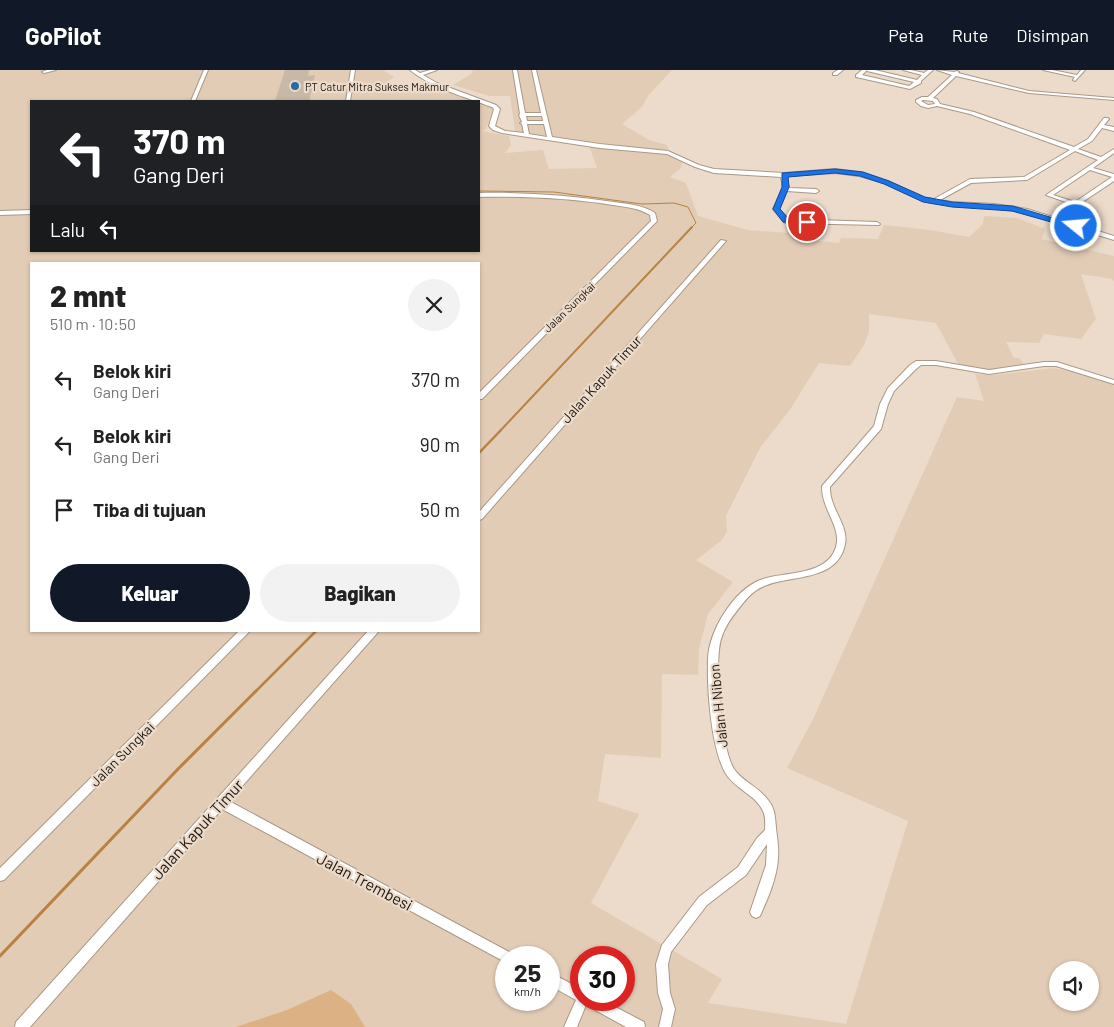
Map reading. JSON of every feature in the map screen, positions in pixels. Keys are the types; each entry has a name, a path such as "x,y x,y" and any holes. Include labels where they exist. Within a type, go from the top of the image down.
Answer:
{"street":[{"path":"44,72 54,70"},
{"path":"193,100 206,70"},
{"path":"348,100 353,70"},
{"path":"412,70 435,84 479,100"},
{"path":"418,75 435,70"},
{"path":"516,70 527,136"},
{"path":"534,70 550,137"},
{"path":"835,74 841,70"},
{"path":"919,82 867,70 858,76 910,88 919,82 931,70"},
{"path":"905,70 926,75"},
{"path":"939,70 957,72 1029,92 1114,99"},
{"path":"1045,70 1076,78 1082,70"},
{"path":"930,98 957,72"},
{"path":"937,105 937,101 930,98 922,98 918,101 926,106 937,105 972,113 1101,159"},
{"path":"480,100 495,106 497,109 493,128 527,136 550,137 600,146 668,153 707,170 784,175 835,171 860,174 886,182 917,197 933,202 1002,207 1026,211 1114,238"},
{"path":"522,115 544,114"},
{"path":"933,202 963,184 974,180 1025,179 1090,140 1106,119"},
{"path":"524,123 547,122"},
{"path":"1101,126 1114,129"},
{"path":"1114,151 1049,196 1076,204 1114,177"},
{"path":"1089,168 1114,177"},
{"path":"784,175 785,189 776,209 786,221 878,224"},
{"path":"785,189 816,191"},
{"path":"954,190 962,205"},
{"name":"Jalan Sungkai","path":"480,195 537,194 578,197 645,209 654,214 654,221 622,256 480,396"},
{"path":"0,213 30,212"},
{"name":"Jalan Kapuk Timur","path":"480,516 724,241"},
{"name":"Jalan H Nibon","path":"771,832 770,813 767,808 761,799 729,771 723,755 713,666 714,647 727,616 752,588 774,579 823,570 836,556 842,542 838,523 826,499 826,486 878,427 883,406 892,390 913,366 931,362 989,372 1044,364 1057,364 1114,382"},
{"name":"Jalan Sungkai","path":"0,876 244,632"},
{"name":"Jalan Kapuk Timur","path":"21,1027 112,922 222,803 373,632"},
{"name":"Jalan Trembesi","path":"222,803 495,950"},
{"path":"756,912 773,851 771,832"},
{"path":"665,1027 670,1009 664,986 662,964 666,949 703,901 742,871 761,842 771,832"},
{"path":"570,1027 577,1011"},
{"path":"609,1011 639,1027"}],"shaded area":[{"path":"0,70 383,70 394,77 387,82 404,87 427,90 435,86 478,100 30,100 30,252 480,252 480,101 490,105 493,109 486,129 482,131 509,136 511,145 505,153 543,150 549,169 597,168 589,146 656,152 675,156 683,162 680,169 670,177 686,183 698,216 748,230 804,234 809,240 839,243 841,238 878,239 884,225 969,237 983,224 984,216 1017,218 1045,229 1042,239 1114,256 1114,282 1112,279 1081,274 1096,319 1081,339 1044,334 1039,343 1006,342 1014,358 1019,358 1024,364 995,369 980,369 958,364 936,323 869,314 869,331 864,345 850,366 819,363 791,408 760,448 726,516 727,532 721,541 696,560 733,582 708,614 699,649 698,675 662,674 661,758 605,754 598,801 639,814 591,903 722,979 708,1003 846,1024 908,821 787,768 814,717 957,397 984,401 975,374 994,375 1054,368 1114,384 1114,1027 0,1027"},
{"path":"473,70 672,70 648,96 642,107 622,124 649,140 667,145 669,152 515,131 510,96 489,96 453,85 471,74"},
{"path":"331,990 351,1004 365,1027 236,1027 287,1010"}],"building":[{"name":"PT Catur Mitra Sukses Makmur","path":"285,70 309,70 308,76 315,75 309,100 275,100"}],"waterway":[{"path":"480,191 554,192 642,204 674,203 688,207 696,223 692,227"},
{"path":"500,431 692,227"},
{"path":"480,452 501,430"},
{"path":"0,956 178,769 315,632"}],"place":[{"name":"PT Catur Mitra Sukses Makmur","path":"295,86"}],"route":[{"path":"807,222 786,221 776,209 786,187 784,175 843,171 886,182 912,195 933,202 1013,209 1030,212 1076,226"}]}
